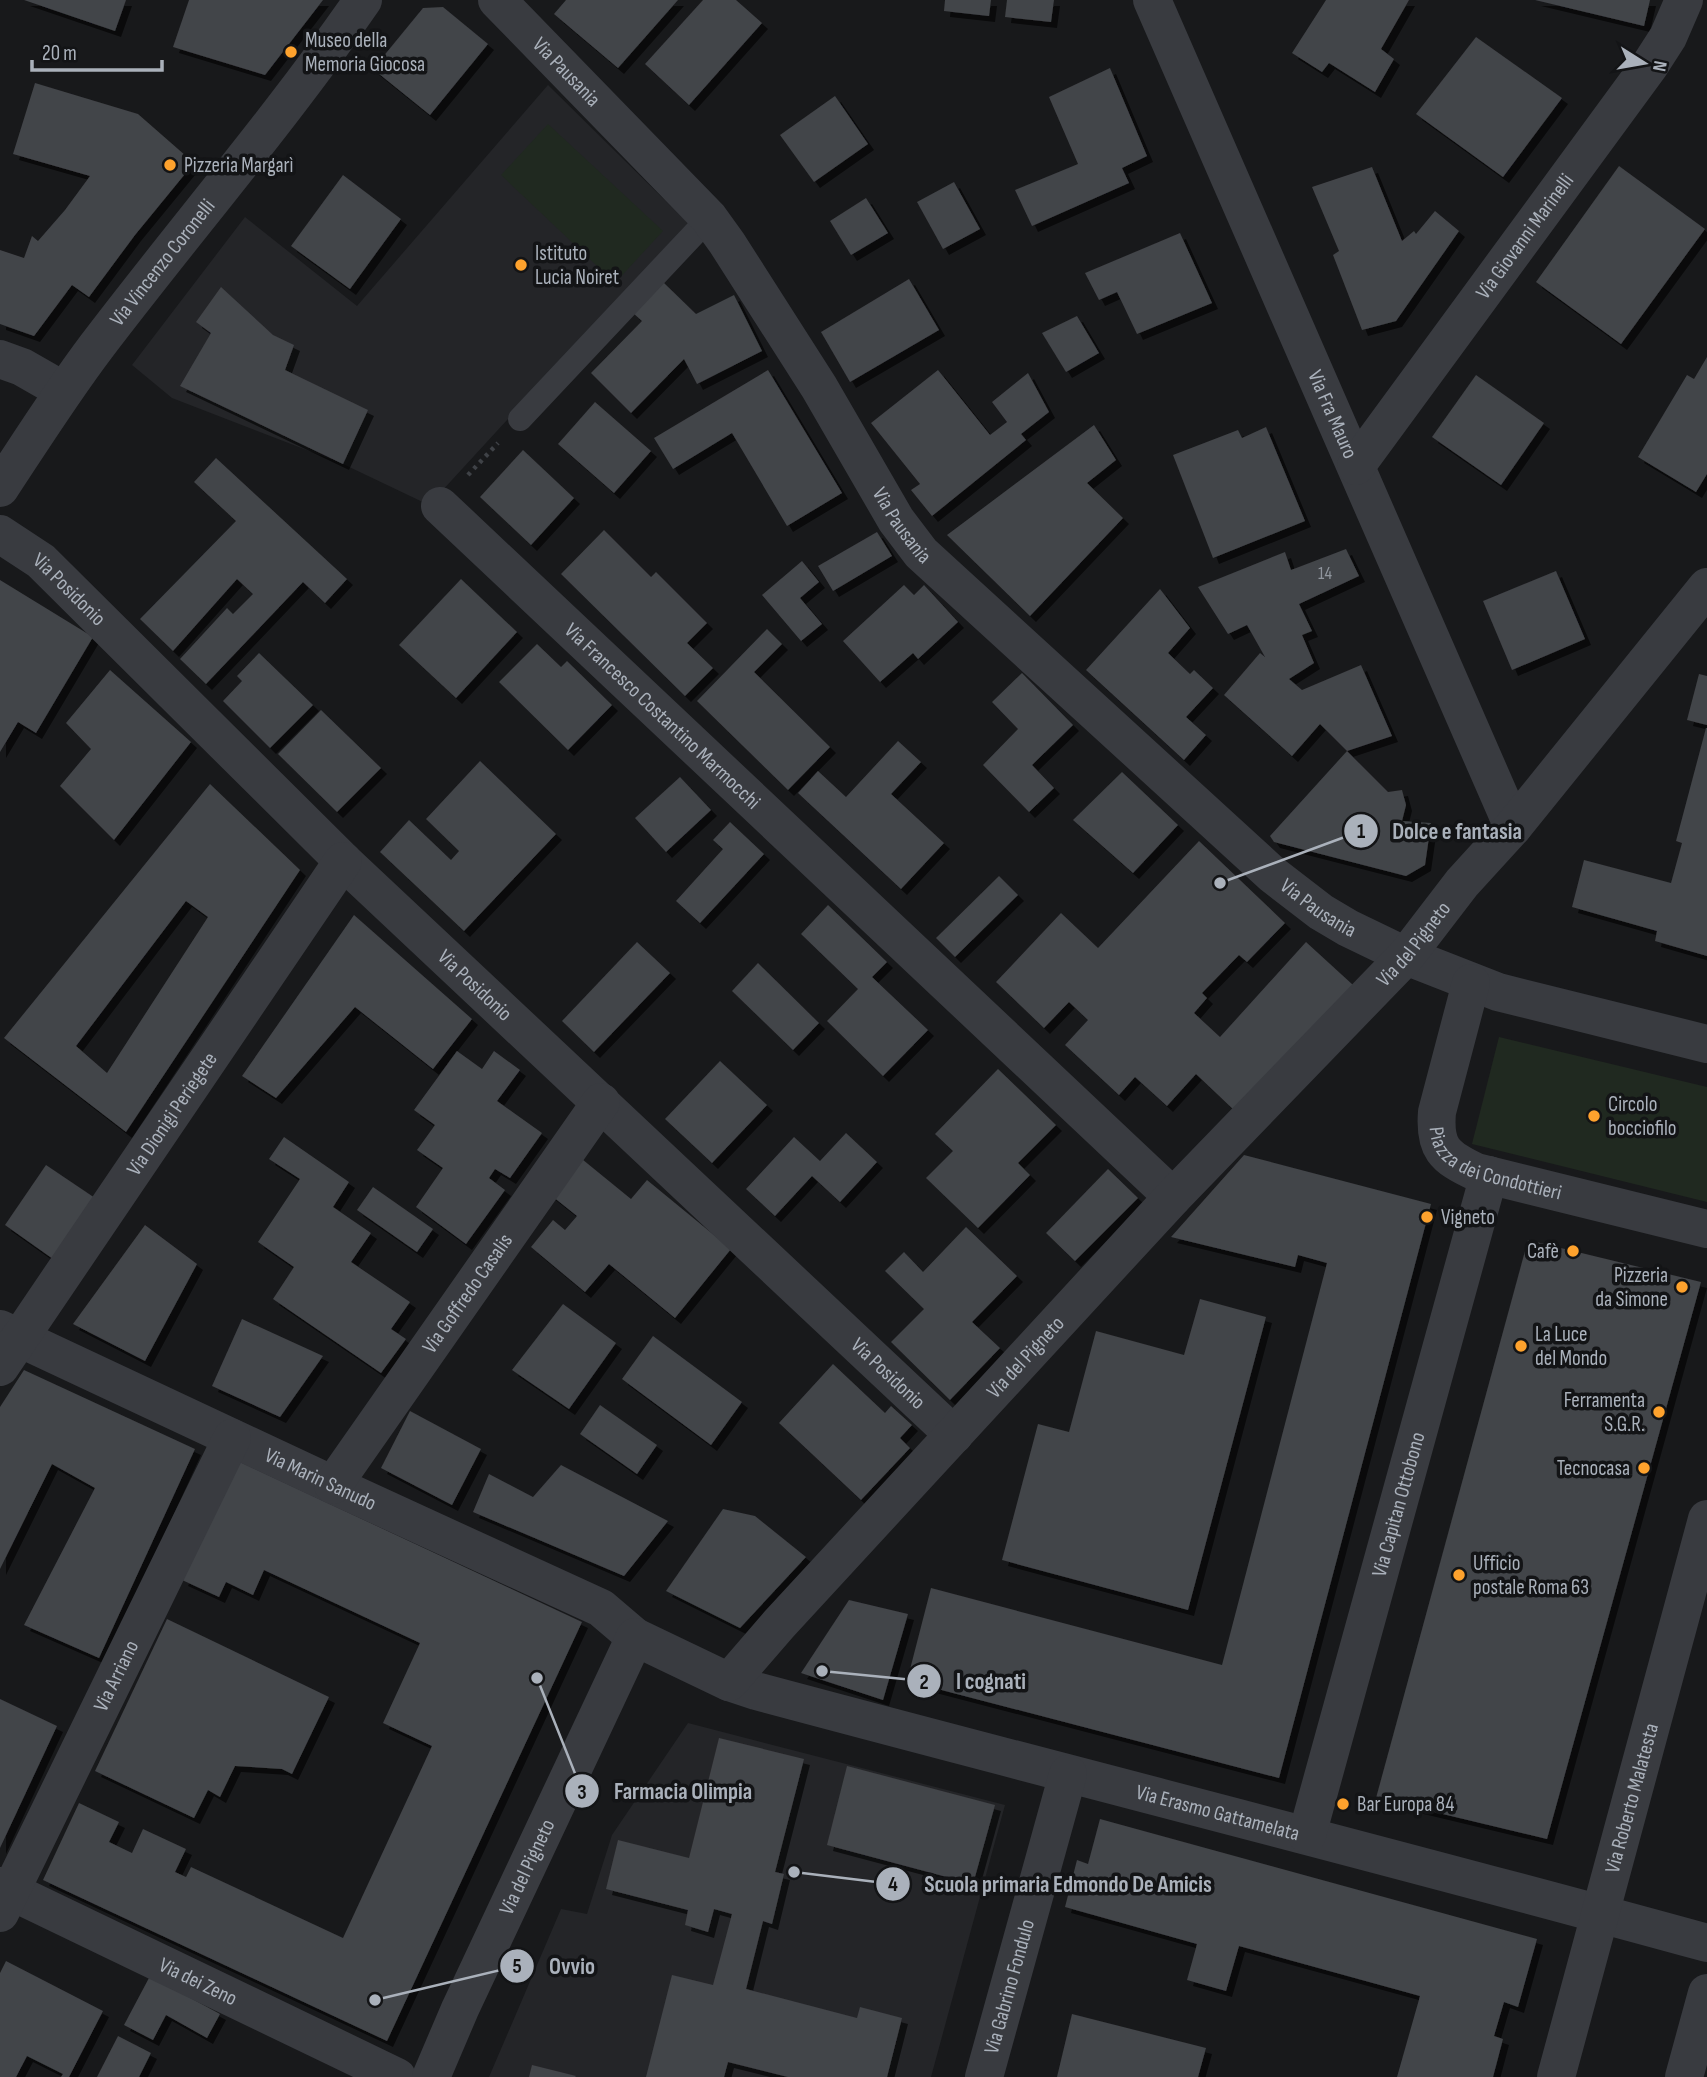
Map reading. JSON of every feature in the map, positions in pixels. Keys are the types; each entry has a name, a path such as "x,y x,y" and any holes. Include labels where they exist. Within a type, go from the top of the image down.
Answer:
{"street":[{"name":"Via Vincenzo Coronelli","path":"0,488 64,390 363,0"},
{"name":"Via Pausania","path":"496,0 709,218 819,387 897,520 921,553 1273,874 1321,912 1406,956"},
{"name":"Via Fra Mauro","path":"1153,0 1513,827"},
{"name":"Via Giovanni Marinelli","path":"1356,466 1650,65 1668,37 1684,0"},
{"path":"0,359 22,367 64,390"},
{"name":"Via Francesco Costantino Marmocchi","path":"440,506 1173,1197"},
{"name":"Via Posidonio","path":"0,534 41,561 343,861 954,1435"},
{"name":"Via del Pigneto","path":"729,1682 779,1624 1173,1197 1406,956 1462,883 1513,827 1705,594"},
{"name":"Via Dionigi Periegete","path":"6,1344 343,861"},
{"path":"1406,956 1498,992 1707,1044"},
{"name":"Piazza dei Condottieri","path":"1471,983 1437,1112 1435,1133 1441,1148 1453,1160 1476,1172 1707,1229"},
{"name":"Via Goffredo Casalis","path":"333,1485 601,1102"},
{"name":"Via Capitan Ottobono","path":"1307,1835 1489,1175"},
{"name":"Via Marin Sanudo","path":"6,1344 232,1438 601,1608 635,1637"},
{"name":"Via Arriano","path":"4,1897 232,1438"},
{"name":"Via Roberto Malatesta","path":"1556,2077 1707,1519"},
{"path":"635,1637 729,1682"},
{"name":"Via del Pigneto","path":"431,2077 460,2009 635,1637"},
{"name":"Via Erasmo Gattamelata","path":"729,1682 1707,1943"},
{"name":"Via Gabrino Fondulo","path":"984,2077 1068,1774"},
{"name":"Via dei Zeno","path":"4,1897 397,2077"},
{"path":"1684,2077 1707,1993"}],"lane":[{"path":"520,419 709,218"}],"path":[{"path":"440,506 520,419"}],"shaded area":[{"name":"Istituto Lucia Noiret","path":"548,85 688,223 429,505 343,464 172,398 132,365 245,217 357,306"},
{"path":"548,124 663,231 615,283 501,175"},
{"name":"Circolo bocciofilo","path":"1499,1037 1707,1087 1707,1202 1472,1144"},
{"path":"688,1723 1005,1805 931,2077 489,2077 561,1909 587,1914 612,1835"}],"building":[{"path":"24,0 126,0 115,31"},
{"path":"189,0 323,0 265,75 173,47"},
{"path":"566,0 678,0 618,68 554,14"},
{"path":"703,0 736,0 762,23 689,105 645,64"},
{"path":"945,0 991,0 989,16 944,11"},
{"path":"1007,0 1054,0 1051,22 1005,17"},
{"path":"1326,0 1409,0 1381,49 1394,59 1375,92 1329,63 1322,72 1292,53"},
{"path":"1535,0 1650,0 1644,26"},
{"path":"443,7 488,44 430,115 373,69 423,8"},
{"path":"1476,37 1562,98 1503,177 1416,114"},
{"path":"1110,68 1147,156 1122,168 1129,183 1032,226 1015,190 1078,164 1049,97"},
{"path":"35,83 138,114 194,163 89,297 72,285 34,336 0,324 0,250 24,258 32,236 38,241 90,176 13,154"},
{"path":"835,96 868,144 814,182 780,135"},
{"path":"1619,166 1705,229 1621,344 1536,282"},
{"path":"1372,167 1402,241 1414,231 1416,234 1435,211 1459,231 1396,321 1362,330 1333,255 1339,251 1312,187"},
{"path":"343,175 401,219 350,289 291,246"},
{"path":"954,182 980,229 943,249 917,202"},
{"path":"866,198 888,233 851,255 830,221"},
{"path":"1180,233 1212,303 1137,334 1117,292 1099,300 1085,273"},
{"path":"909,279 939,330 850,382 821,332"},
{"path":"663,282 696,314 734,295 762,351 697,384 684,359 631,413 591,373 642,321 633,313"},
{"path":"221,287 273,335 294,345 285,370 368,410 343,464 180,386 211,333 196,322"},
{"path":"1077,316 1099,353 1066,372 1042,333"},
{"path":"1707,357 1707,474 1696,492 1638,457 1687,375 1694,379"},
{"path":"768,370 842,493 787,526 732,433 673,469 654,438"},
{"path":"938,370 990,435 1007,422 992,402 1028,373 1049,412 1021,434 1026,440 932,516 911,490 920,484 871,423"},
{"path":"1476,375 1544,423 1501,485 1432,437"},
{"path":"595,402 651,451 614,493 558,444"},
{"path":"1094,425 1116,460 1087,483 1123,518 1030,616 947,535"},
{"path":"1266,427 1305,521 1213,558 1173,455 1238,430 1242,438"},
{"path":"523,450 574,498 531,545 480,497"},
{"path":"216,458 347,579 325,603 303,582 206,684 180,659 227,608 233,614 253,594 237,579 173,651 140,619 236,521 194,482"},
{"path":"604,530 651,577 656,572 707,623 687,643 713,668 685,696 561,574"},
{"path":"877,532 892,556 833,591 818,566"},
{"path":"1346,549 1359,576 1299,604 1312,631 1302,635 1314,663 1289,679 1302,690 1361,665 1392,736 1347,751 1320,724 1292,756 1224,695 1260,653 1265,657 1247,625 1228,634 1198,587 1285,552 1291,570"},
{"path":"802,561 819,582 800,598 822,624 801,641 762,595"},
{"path":"1556,571 1585,639 1512,670 1483,601"},
{"path":"461,579 517,632 456,698 399,645"},
{"path":"0,580 93,637 36,733 18,722 0,752"},
{"path":"904,585 914,595 924,585 958,622 918,659 913,653 880,682 843,641"},
{"path":"1160,589 1190,628 1168,653 1190,674 1194,670 1213,688 1186,717 1206,735 1184,760 1086,670"},
{"path":"767,629 782,644 754,672 830,747 788,790 697,701"},
{"path":"537,644 561,667 567,661 612,705 568,750 499,682"},
{"path":"259,653 313,705 270,748 223,701 242,681 237,676"},
{"path":"110,670 191,742 114,840 60,786 91,749 66,723"},
{"path":"1022,673 1073,725 1032,765 1054,788 1029,812 983,765 1018,729 992,702"},
{"path":"1699,674 1707,676 1707,725 1687,720"},
{"path":"321,710 381,768 337,812 278,754"},
{"path":"1706,728 1707,956 1655,941 1657,931 1572,907 1584,860 1671,883 1682,843 1676,841"},
{"path":"898,741 921,762 891,794 944,843 901,889 798,793 818,771 846,797"},
{"path":"1347,751 1388,792 1402,790 1406,805 1402,821 1431,823 1425,865 1406,876 1274,842 1270,836"},
{"path":"480,761 556,834 464,931 380,852 409,820 451,860 459,851 426,819"},
{"path":"1122,772 1178,825 1133,873 1073,820"},
{"path":"680,777 711,810 666,852 635,818"},
{"path":"210,784 300,870 126,1132 4,1038","holes":["186,901 208,917 107,1073 76,1046"]},
{"path":"730,822 764,854 700,923 676,901 723,849 713,840"},
{"path":"1199,841 1285,923 1247,962 1239,955 1202,993 1207,998 1194,1013 1220,1037 1306,942 1353,985 1235,1111 1196,1074 1167,1106 1135,1077 1119,1095 1065,1045 1088,1020 1069,1002 1044,1028 996,982 1061,913 1098,948"},
{"path":"999,876 1018,895 955,957 936,938"},
{"path":"828,905 887,962 872,977 928,1030 883,1076 827,1021 858,989 801,934"},
{"path":"354,915 472,1019 433,1069 355,1007 276,1098 242,1076"},
{"path":"637,942 670,973 594,1052 562,1021"},
{"path":"758,963 819,1023 793,1050 732,991"},
{"path":"457,1051 482,1069 494,1051 520,1070 497,1101 542,1133 510,1178 495,1169 489,1178 505,1190 466,1244 416,1207 443,1168 417,1150 435,1125 414,1110"},
{"path":"720,1061 767,1105 712,1163 665,1119"},
{"path":"998,1069 1056,1125 1018,1163 1030,1175 978,1228 926,1178 953,1151 935,1134"},
{"path":"846,1133 877,1162 840,1202 812,1176 775,1216 746,1189 794,1137 820,1161"},
{"path":"284,1137 349,1182 333,1207 371,1233 351,1262 410,1302 391,1329 406,1339 381,1373 273,1299 294,1267 258,1242 300,1179 269,1159"},
{"path":"577,1155 631,1199 647,1180 731,1249 675,1318 609,1264 585,1292 531,1247 553,1220 565,1230 577,1216 547,1192"},
{"path":"1244,1155 1431,1204 1279,1778 907,1681 931,1588 1222,1665 1327,1263 1298,1255 1295,1267 1171,1237"},
{"path":"46,1165 95,1198 53,1259 5,1225"},
{"path":"1108,1169 1138,1198 1075,1261 1046,1233"},
{"path":"373,1187 433,1229 417,1252 357,1210"},
{"path":"145,1225 197,1264 145,1361 73,1324"},
{"path":"966,1227 1017,1276 972,1322 1000,1348 950,1400 891,1342 924,1309 885,1271 904,1252 923,1272"},
{"path":"1528,1240 1701,1282 1547,1839 1376,1798"},
{"path":"1200,1299 1266,1317 1188,1610 1002,1560 1038,1424 1069,1432 1096,1331 1184,1355"},
{"path":"563,1304 616,1343 569,1409 512,1370"},
{"path":"242,1319 323,1356 280,1417 212,1386"},
{"path":"653,1336 742,1402 711,1445 622,1379"},
{"path":"833,1364 885,1413 891,1406 912,1425 900,1438 910,1448 861,1500 779,1423"},
{"path":"24,1370 195,1449 99,1658 24,1625 95,1488 52,1464 0,1569 0,1407"},
{"path":"600,1405 657,1445 637,1474 580,1434"},
{"path":"410,1411 481,1449 452,1505 381,1468"},
{"path":"238,1461 582,1622 387,2041 43,1880 79,1803 119,1822 109,1842 132,1853 143,1829 186,1849 175,1872 186,1877 191,1867 343,1938 432,1746 383,1723 420,1643 264,1570 253,1595 226,1582 219,1597 182,1580"},
{"path":"561,1465 668,1521 624,1576 473,1512 489,1474 533,1497"},
{"path":"723,1509 755,1516 806,1557 740,1628 666,1591"},
{"path":"849,1600 908,1614 883,1700 801,1673"},
{"path":"167,1619 329,1697 292,1774 282,1769 235,1766 220,1797 208,1790 194,1818 95,1771"},
{"path":"0,1699 57,1726 0,1848"},
{"path":"719,1738 804,1759 775,1872 784,1874 772,1924 763,1921 746,1989 857,2018 860,2007 902,2018 887,2077 788,2077 728,2062 724,2077 646,2077 672,1975 713,1985 732,1914 714,1909 708,1932 685,1925 688,1910 606,1889 618,1840 689,1858"},
{"path":"847,1766 995,1805 973,1884 827,1845"},
{"path":"1100,1819 1537,1939 1518,2007 1504,2002 1494,2036 1503,2039 1493,2077 1397,2077 1420,1996 1239,1946 1226,1991 1187,1980 1197,1944 1065,1907 1077,1860 1088,1864"},
{"path":"6,1961 103,2011 69,2077 61,2077 63,2074 27,2056 16,2077 0,2077 0,1973"},
{"path":"150,1976 220,2014 207,2038 166,2015 153,2040 124,2025"},
{"path":"1072,2014 1206,2048 1198,2077 1057,2077"},
{"path":"118,2036 151,2053 139,2077 97,2077"},
{"path":"532,2065 576,2076 529,2077"}],"place":[{"name":"Museo della Memoria Giocosa","path":"291,52"},
{"name":"Pizzeria Margarì","path":"170,165"},
{"name":"Istituto Lucia Noiret","path":"521,265"},
{"name":"Dolce e fantasia","path":"1220,883"},
{"name":"Circolo bocciofilo","path":"1594,1116"},
{"name":"Vigneto","path":"1427,1217"},
{"name":"Cafè","path":"1573,1251"},
{"name":"Pizzeria da Simone","path":"1682,1287"},
{"name":"La Luce del Mondo","path":"1521,1346"},
{"name":"Ferramenta S.G.R.","path":"1659,1412"},
{"name":"Tecnocasa","path":"1644,1468"},
{"name":"Ufficio postale Roma 63","path":"1459,1575"},
{"name":"I cognati","path":"822,1671"},
{"name":"Farmacia Olimpia","path":"537,1678"},
{"name":"Bar Europa 84","path":"1343,1804"},
{"name":"Scuola primaria Edmondo De Amicis","path":"794,1872"},
{"name":"Ovvio","path":"375,2000"}]}
